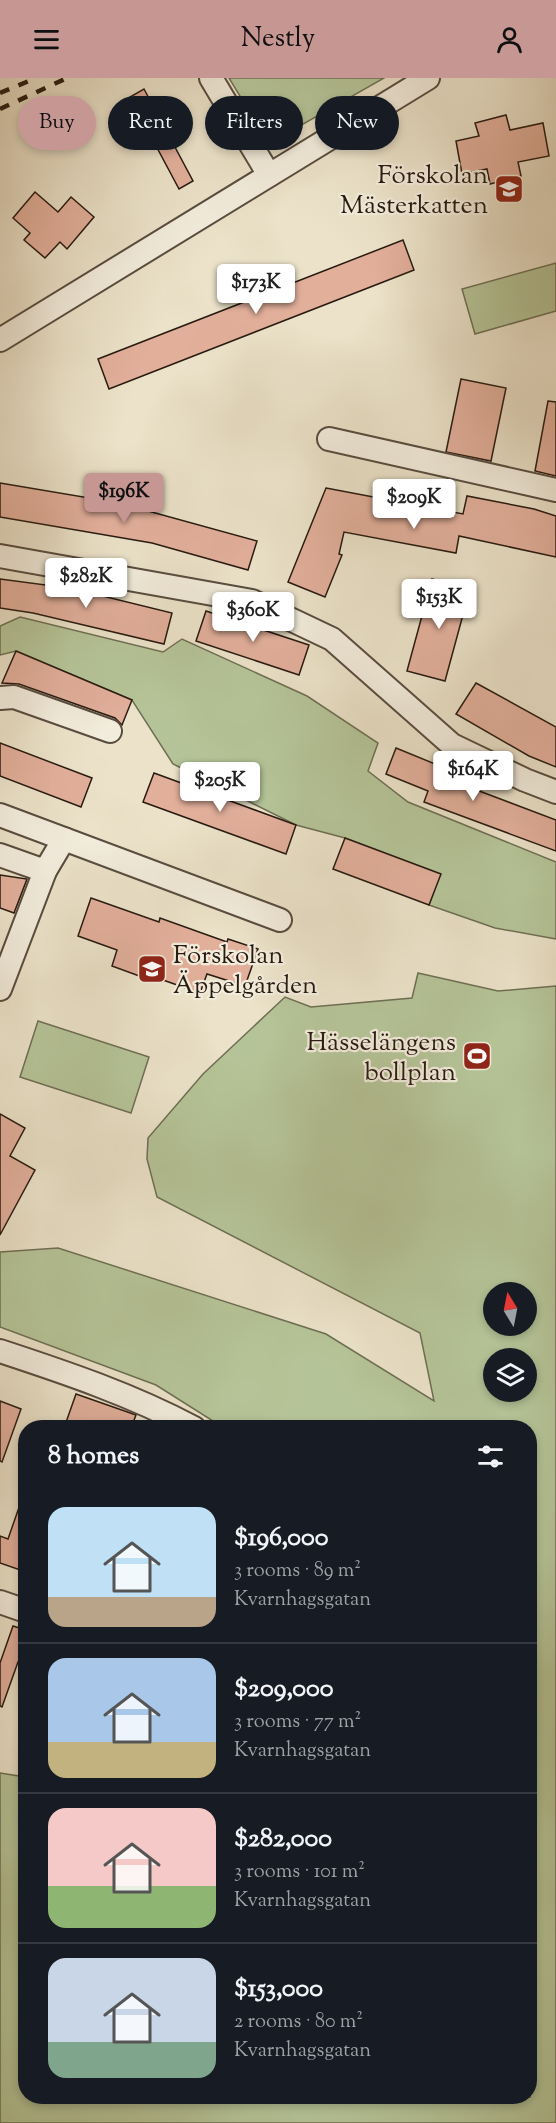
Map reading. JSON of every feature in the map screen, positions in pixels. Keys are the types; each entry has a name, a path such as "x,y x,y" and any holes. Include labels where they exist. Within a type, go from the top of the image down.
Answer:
{"street":[{"path":"211,78 269,175"},
{"path":"0,340 428,78"},
{"path":"329,439 556,490"},
{"path":"0,556 252,601 332,639 452,745 525,780 556,792"},
{"path":"0,698 14,697 110,731"},
{"path":"0,814 280,920"},
{"path":"0,989 45,871 64,839"},
{"path":"0,855 45,871"},
{"path":"0,1351 78,1376 154,1407 179,1420"},
{"path":"0,1602 18,1608"}],"green space":[{"path":"229,78 384,78 352,96 315,96 315,117 303,124 303,96 240,96"},
{"path":"556,263 556,311 475,334 462,289"},
{"path":"20,617 163,652 182,639 307,696 378,743 368,771 408,802 556,862 556,939 495,928 429,905 440,874 345,838 296,825 173,764 132,700 16,651 0,655 0,626"},
{"path":"418,973 498,991 556,986 556,2123 0,2123 0,1773 18,1776 18,2104 537,2104 537,1420 211,1420 156,1385 0,1327 0,1252 58,1248 326,1334 434,1401 420,1333 157,1197 147,1159 148,1138 203,1074 285,997 311,1007 412,998"},
{"path":"38,1021 149,1057 131,1113 20,1077"}],"building":[{"path":"144,89 148,96 132,96"},
{"path":"506,115 510,130 543,123 549,156 518,162 521,176 490,184 487,169 462,174 456,141 479,136 475,123"},
{"path":"158,150 176,150 193,181 179,189"},
{"path":"35,192 58,212 71,197 94,217 67,249 60,242 45,258 24,240 30,233 13,218"},
{"path":"403,240 414,270 109,389 98,359"},
{"path":"461,379 506,388 491,461 446,452"},
{"path":"548,401 556,402 556,476 535,471"},
{"path":"0,483 149,508 148,511 257,541 248,570 152,543 0,517"},
{"path":"326,488 463,514 467,496 534,509 556,516 556,557 459,536 456,553 344,532 339,554 342,555 325,597 288,582"},
{"path":"0,579 53,586 54,584 172,613 164,644 33,613 0,608"},
{"path":"432,579 470,589 445,681 407,671"},
{"path":"206,611 309,645 299,675 196,641"},
{"path":"16,651 132,700 122,725 115,718 19,684 2,683"},
{"path":"476,683 556,727 556,767 529,756 456,714"},
{"path":"0,743 92,778 81,807 0,776"},
{"path":"396,748 440,766 437,775 556,820 556,851 424,802 428,791 386,774"},
{"path":"154,773 296,825 286,854 143,802"},
{"path":"345,838 441,874 429,905 333,869"},
{"path":"0,875 27,879 14,913 0,908"},
{"path":"91,898 159,922 160,918 227,942 228,939 258,949 245,986 207,974 200,993 143,973 142,977 112,966 117,950 78,936"},
{"path":"0,1114 25,1128 10,1156 35,1170 0,1235"},
{"path":"76,1394 136,1415 134,1420 67,1420"},
{"path":"0,1401 21,1409 2,1462 0,1461"},
{"path":"18,1510 18,1569 0,1563 0,1536 8,1539"},
{"path":"13,1626 18,1628 18,1662 2,1707 0,1706 0,1663"}],"railway":[{"path":"0,93 36,78"},
{"path":"0,109 67,78"}],"place":[{"name":"Förskolan Mästerkatten","path":"509,189"},
{"name":"Förskolan Äppelgården","path":"152,969"},
{"name":"Hässelängens bollplan","path":"477,1056"}]}
